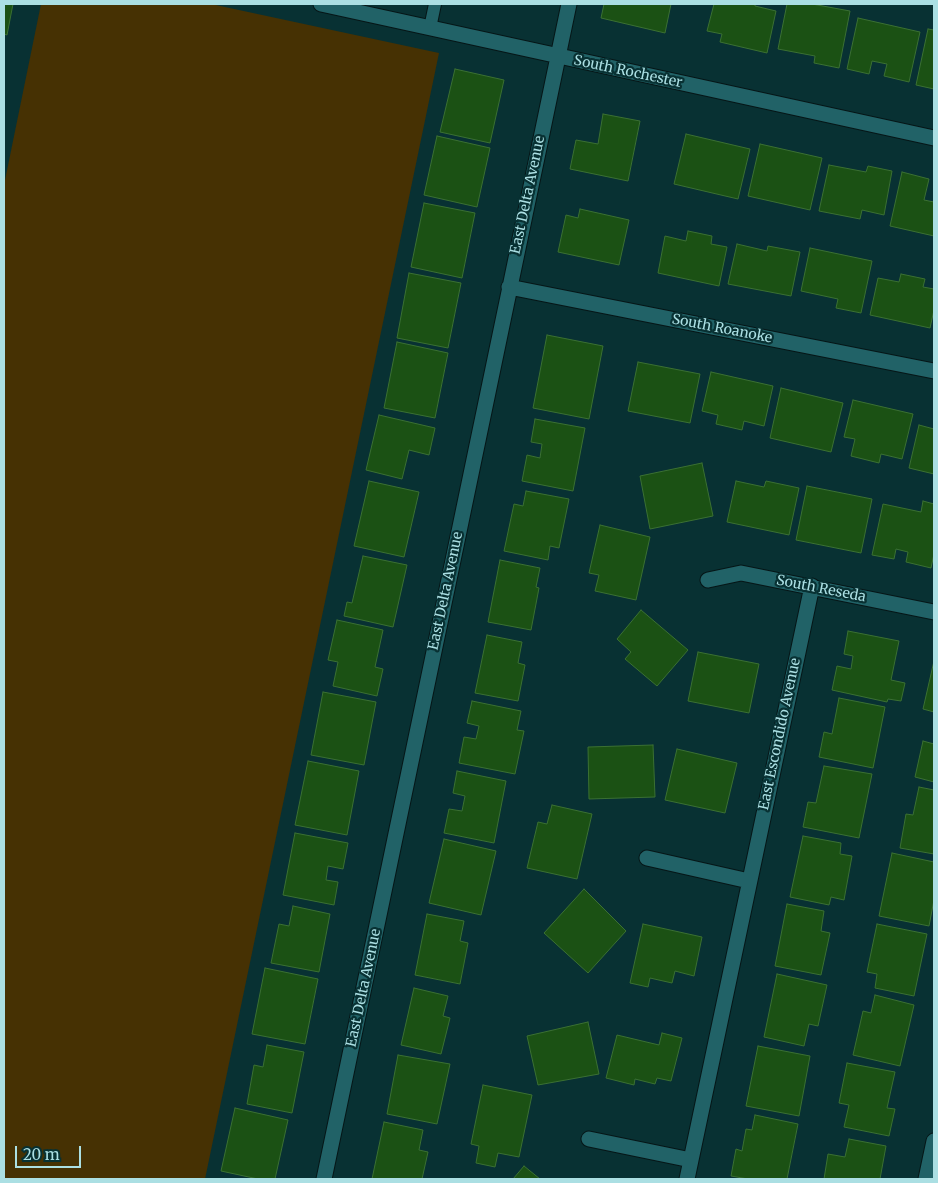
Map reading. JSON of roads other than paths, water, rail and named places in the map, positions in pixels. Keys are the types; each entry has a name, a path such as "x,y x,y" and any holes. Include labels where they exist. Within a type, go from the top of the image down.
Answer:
{"street":[{"name":"South Rochester","path":"321,4 934,138"},
{"name":"East Delta Avenue","path":"324,1179 569,4"},
{"name":"South Roanoke","path":"509,287 934,371"},
{"name":"South Reseda","path":"708,580 741,573 934,612"},
{"name":"East Escondido Avenue","path":"687,1179 812,586"},
{"path":"647,858 749,881"},
{"path":"589,1139 691,1160"},
{"path":"926,1179 934,1141"}],"lane":[{"path":"430,28 435,4"}]}
